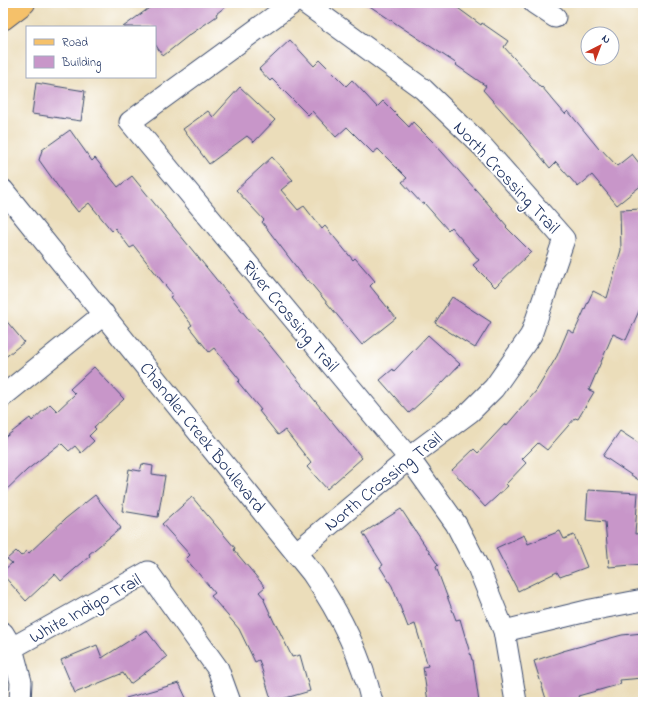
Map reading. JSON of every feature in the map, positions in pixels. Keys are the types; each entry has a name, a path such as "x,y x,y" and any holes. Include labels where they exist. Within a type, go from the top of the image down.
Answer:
{"main road":[{"path":"3,19 24,3"}],"street":[{"name":"River Crossing Trail","path":"293,3 130,122 410,458 456,524 478,567 504,631 516,702"},
{"name":"North Crossing Trail","path":"297,552 419,450 470,412 494,388 531,335 564,239 483,147 423,89 305,3"},
{"path":"534,3 555,17"},
{"name":"Chandler Creek Boulevard","path":"3,190 297,552 327,595 340,619 362,668 372,702"},
{"path":"3,396 104,314"},
{"name":"White Indigo Trail","path":"7,641 148,572 218,669 230,702"},
{"path":"504,631 591,610 643,600"},
{"path":"7,641 21,682 20,702"}],"building":[{"path":"156,3 230,3 216,14 217,16 163,56 156,46 156,26 124,26"},
{"path":"365,3 451,3 481,25 482,23 508,41 504,47 565,114 568,111 599,149 600,148 617,166 632,154 643,168 643,184 617,205 592,175 578,187 556,162 550,168 483,90 486,86 456,65 457,64"},
{"path":"290,40 314,66 320,60 346,86 352,80 377,107 383,101 409,127 413,122 434,143 484,199 507,226 506,227 531,252 495,287 473,265 479,260 451,227 448,230 424,203 422,204 402,182 407,178 378,149 373,153 347,127 336,137 312,111 308,115 272,79 270,81 259,69"},
{"path":"36,83 85,91 81,121 32,114"},
{"path":"240,87 275,120 254,142 247,136 209,164 183,129 208,111 213,117"},
{"path":"70,130 92,161 95,158 118,187 132,176 362,458 327,489 307,467 311,463 285,430 278,435 259,411 261,410 238,382 240,380 214,348 209,352 189,327 192,325 170,297 173,295 134,246 130,248 115,228 112,231 89,203 78,212 59,188 39,160 42,150"},
{"path":"272,157 293,180 281,190 298,210 304,206 322,229 325,226 353,260 355,258 375,281 370,286 396,318 362,345 308,280 307,281 262,222 264,220 236,190"},
{"path":"643,209 643,302 626,340 613,334 589,390 594,392 578,419 575,418 547,450 538,443 522,459 526,463 506,484 508,486 485,507 452,470 474,449 478,453 505,424 506,426 536,391 557,356 568,330 574,333 593,291 607,298 621,250 620,210"},
{"path":"452,297 491,322 475,348 435,323"},
{"path":"3,317 24,342 3,359"},
{"path":"428,335 460,364 442,383 409,413 380,380 393,369 394,371"},
{"path":"94,367 124,399 94,427 96,429 89,436 94,441 81,453 75,446 69,451 61,443 27,470 3,493 3,439 30,418 32,421 50,404 57,411 75,394 70,389"},
{"path":"620,431 643,446 643,483 603,456"},
{"path":"142,464 153,466 152,474 165,476 158,517 122,511 129,469 140,471"},
{"path":"588,490 638,493 635,534 643,533 643,564 609,567 605,522 586,520"},
{"path":"95,495 121,528 89,554 90,556 61,581 55,574 26,601 3,575 3,571 12,563 7,559 16,551 21,556 27,551 29,553 65,519"},
{"path":"192,497 235,548 234,550 265,587 259,592 265,599 264,600 275,624 292,657 300,655 310,691 272,702 259,660 255,662 239,629 211,596 215,593 186,559 190,555 162,524"},
{"path":"401,509 438,565 436,567 456,620 460,619 473,660 479,702 428,702 423,667 428,666 415,624 408,627 392,586 380,567 383,565 363,533"},
{"path":"560,531 564,539 574,535 587,567 560,577 557,572 518,591 496,548 524,535 528,544"},
{"path":"146,630 167,657 130,684 123,673 75,693 61,660 97,645 102,658"},
{"path":"643,633 643,678 620,680 621,684 578,696 579,699 568,702 547,702 534,661 563,651 622,635"},
{"path":"179,683 188,702 127,702 126,698"}]}
